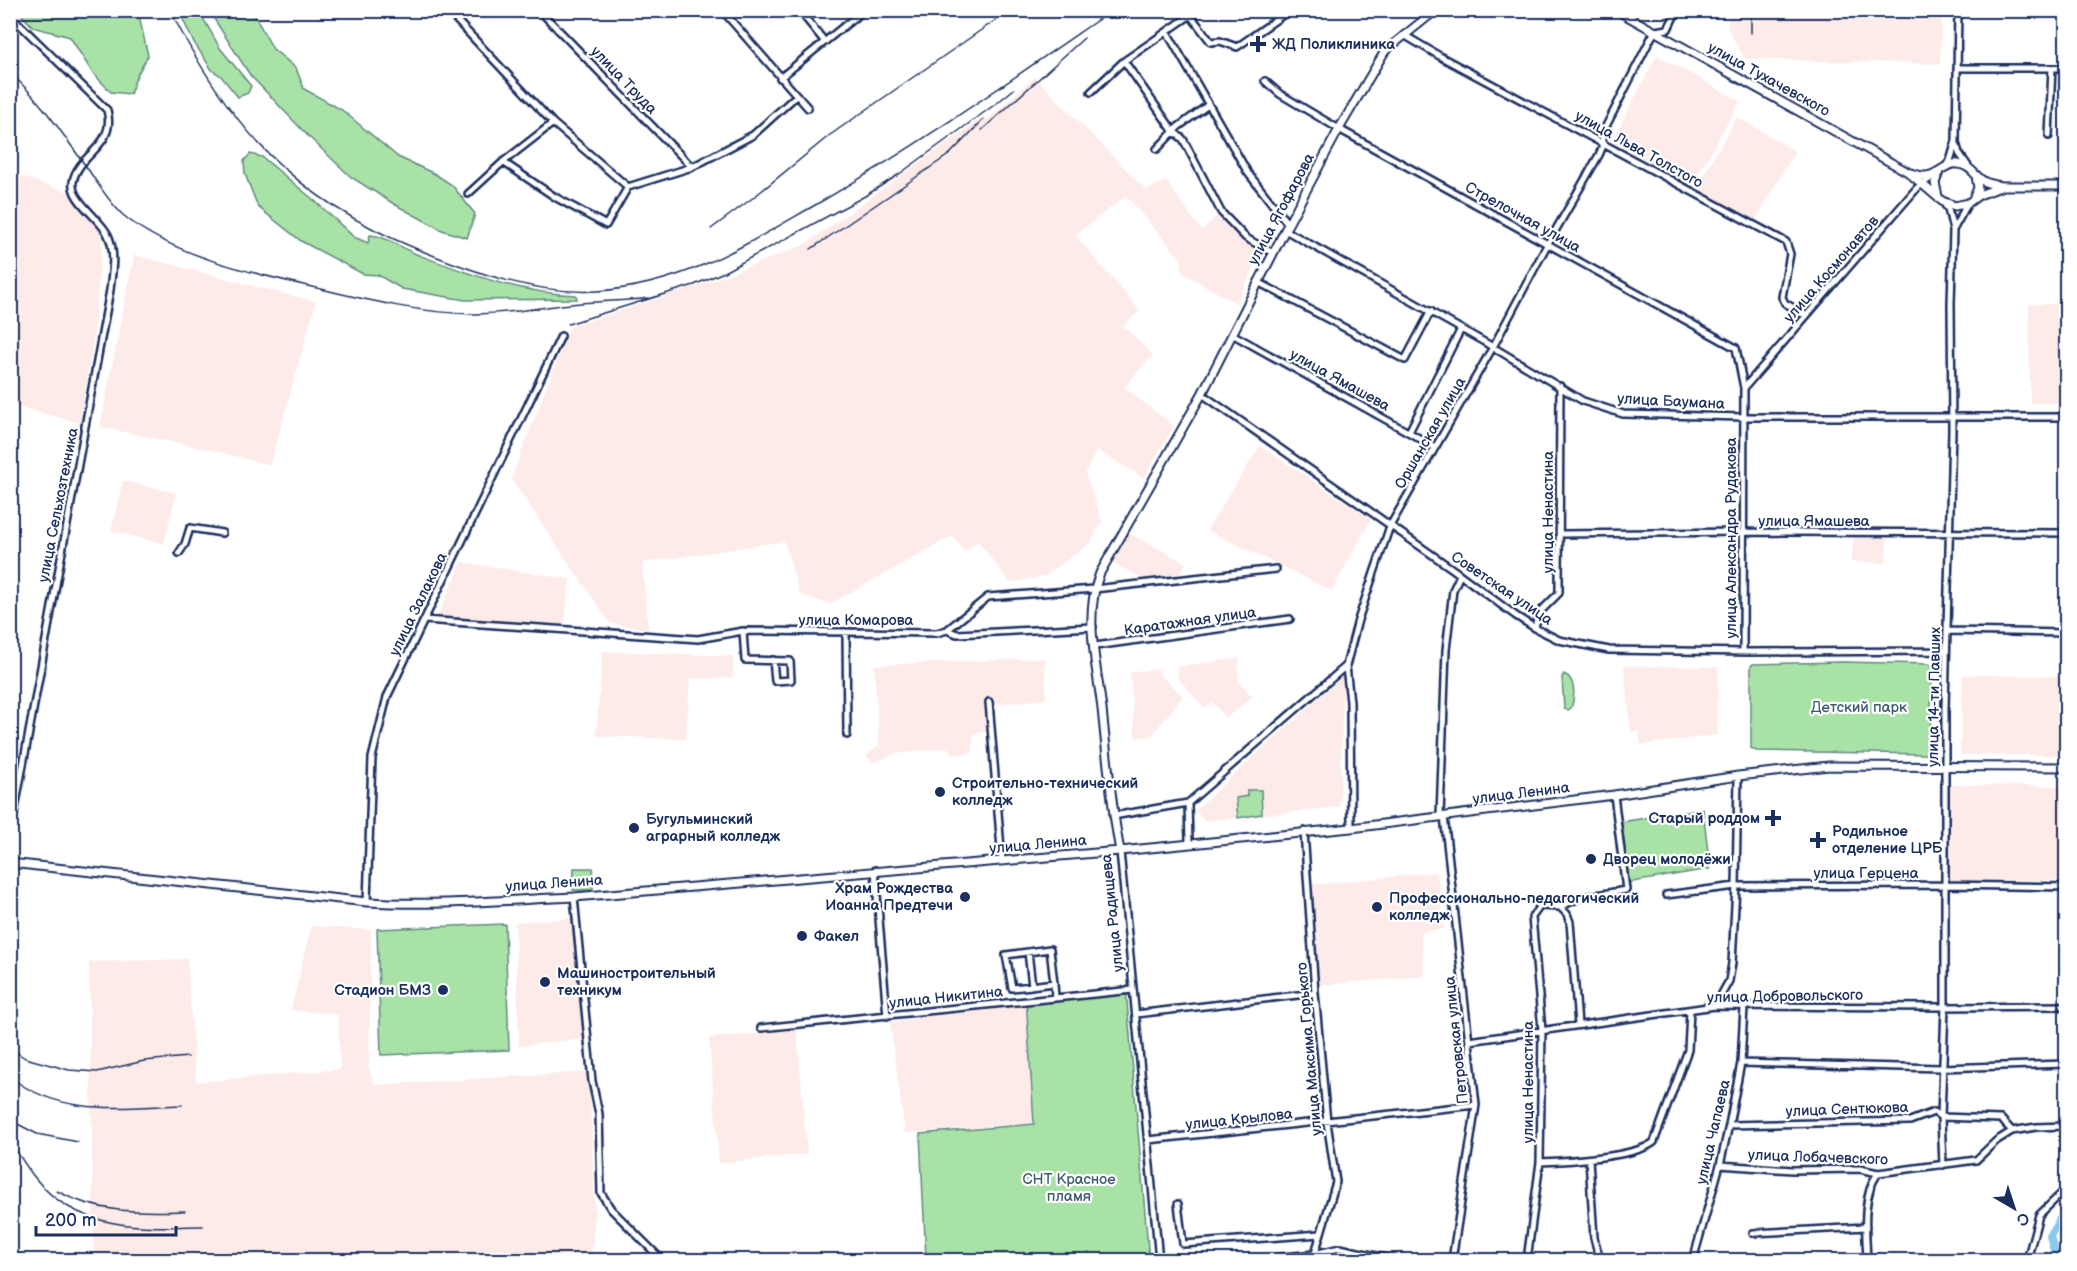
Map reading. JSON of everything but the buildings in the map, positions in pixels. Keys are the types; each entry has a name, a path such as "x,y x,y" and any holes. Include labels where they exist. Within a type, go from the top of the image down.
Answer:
{"main road":[{"name":"улица Ягофарова","path":"1176,440 1202,394 1286,227 1385,51 1436,10"},
{"name":"улица Тухачевского","path":"1616,10 1908,172 1940,199"},
{"path":"1908,172 1931,176 1944,168 1961,164 1968,166 1984,182 2003,186 2067,186"},
{"path":"1944,168 1935,183 1940,199 1955,206 1970,202 1988,191 2003,186"},
{"path":"1970,202 1978,188 1975,173"},
{"name":"улица Радищева","path":"1120,851 1113,816 1093,627 1094,589 1100,573 1176,440"},
{"name":"улица Ленина","path":"10,863 367,902 428,903 574,897 1120,851 1351,828 1828,766 2067,767"}],"street":[{"path":"447,10 553,123 628,187"},
{"name":"улица Труда","path":"539,10 692,167"},
{"path":"722,10 808,108"},
{"path":"799,10 825,42"},
{"path":"780,78 864,10"},
{"path":"1091,92 1124,61 1198,10"},
{"path":"1191,16 1211,42 1221,41 1237,47 1290,10"},
{"name":"Оршанская улица","path":"1346,666 1358,620 1390,526 1493,347 1599,154 1603,132 1655,31 1668,29 1677,10"},
{"path":"1944,168 1950,161 1956,141 1958,10"},
{"name":"улица Сельхозтехника","path":"10,15 107,110 110,120 107,132 98,148 75,173 72,183 73,190 108,235 113,260 110,290 10,836"},
{"path":"1167,32 1248,173 1286,227"},
{"name":"улица Льва Толстого","path":"1404,35 1786,242 1790,254 1782,297 1785,303 1805,315"},
{"path":"1124,61 1173,132 1183,139 1221,212 1246,238 1273,253"},
{"path":"1958,68 2067,68"},
{"path":"2049,136 2052,68"},
{"name":"Стрелочная улица","path":"1265,81 1280,94 1340,129 1737,348 1744,388"},
{"path":"503,162 555,198 606,225 628,187 692,167 753,135 796,96"},
{"path":"1157,148 1173,132 1208,105"},
{"path":"468,194 503,162 553,123"},
{"path":"1956,141 1959,153 1968,166"},
{"name":"улица Космонавтов","path":"1744,388 1917,188 1944,168"},
{"path":"1940,199 1948,209 1953,230"},
{"path":"1953,230 1970,202"},
{"name":"улица Баумана","path":"1286,227 1583,401 1623,414 1743,417 2067,417"},
{"name":"улица 14-ти Павших","path":"1943,1165 1941,1068 1945,1007 1946,651 1952,418 1953,230"},
{"path":"1258,282 1405,360 1431,311"},
{"path":"1409,432 1461,329"},
{"name":"улица Ямашева","path":"1232,334 1436,447"},
{"name":"улица Залакова","path":"367,902 372,758 387,696 561,336"},
{"name":"улица Ненастина","path":"1535,628 1538,614 1559,593 1560,386"},
{"name":"улица Александра Рудакова","path":"1743,652 1744,388"},
{"name":"Советская улица","path":"1202,394 1535,628 1559,640 1609,650 1946,651"},
{"path":"179,553 185,544 190,528 222,533"},
{"name":"улица Ямашева","path":"1561,534 1743,532 2067,534"},
{"path":"947,630 988,597 1094,589 1276,569"},
{"name":"Петровская улица","path":"1452,1260 1476,1105 1442,816 1446,650 1453,590 1460,575"},
{"name":"улица Комарова","path":"424,620 698,639 743,631 938,633 947,630 957,634 1093,627"},
{"name":"Каратажная улица","path":"1095,646 1290,620"},
{"path":"743,631 745,660 773,660 790,661 791,680 775,681 773,660"},
{"path":"1947,631 2067,633"},
{"path":"846,632 847,735"},
{"path":"1113,816 1188,803 1346,666"},
{"path":"1346,666 1350,702 1351,828"},
{"path":"989,702 1002,861"},
{"path":"1715,1006 1728,981 1732,963 1738,776"},
{"path":"1578,1024 1570,922 1565,911 1560,907 1579,898 1626,890 1614,795"},
{"path":"1188,803 1189,843"},
{"name":"улица Максима Горького","path":"1304,831 1315,993 1336,1182 1314,1257"},
{"name":"улица Радищева","path":"1120,851 1159,1260"},
{"path":"875,870 887,1016"},
{"name":"улица Герцена","path":"1666,895 1736,886 2067,887"},
{"path":"574,897 592,1081 599,1114 601,1193 611,1209 662,1260"},
{"name":"улица Ненастина","path":"1527,1260 1540,1162 1542,1030 1532,917 1540,906 1560,907"},
{"path":"1014,1002 1006,955 1050,949 1055,998"},
{"path":"1028,952 1032,986"},
{"path":"1012,988 1054,983"},
{"name":"улица Никитина","path":"760,1028 1134,990"},
{"path":"1136,1014 1315,993"},
{"name":"улица Добровольского","path":"1469,1041 1715,1006 2067,1006"},
{"name":"улица Чапаева","path":"1693,1260 1729,1125 1741,1063 1744,1007"},
{"path":"1540,1162 1589,1159 1644,1148 1654,1142 1688,1050 1690,1011"},
{"path":"1741,1063 1941,1068 2067,1064"},
{"name":"улица Крылова","path":"1148,1140 1476,1105"},
{"name":"улица Сентюкова","path":"1729,1125 1910,1121 1934,1112 1941,1117 2001,1119 2012,1131"},
{"path":"2012,1131 2036,1127 2067,1126"},
{"name":"улица Лобачевского","path":"1720,1165 1792,1170 1860,1169 1878,1173 1976,1160 1996,1141 2012,1131"},
{"path":"1589,1159 1594,1238 1600,1260"},
{"path":"1866,1260 1868,1194 1878,1173"},
{"path":"2027,1260 2038,1215 2067,1189"},
{"path":"1179,1204 1184,1244 1320,1234"},
{"path":"1753,1233 1866,1227"},
{"path":"1252,1260 1314,1257 1340,1248 1394,1260"}],"shaded area":[{"path":"1908,10 1942,12 1940,64 1745,59 1728,29 1728,11"},
{"path":"1657,55 1740,101 1691,186 1612,141"},
{"path":"1035,77 1146,190 1166,181 1202,231 1218,214 1243,238 1263,251 1236,303 1181,272 1182,260 1126,196 1075,235 1140,311 1123,326 1153,355 1124,387 1174,426 1144,478 1097,450 1085,473 1102,521 1090,543 1045,576 1010,583 978,541 964,552 953,536 830,604 800,595 784,541 642,563 648,629 610,623 511,479 570,327 708,282 804,245 983,117 987,120"},
{"path":"1737,117 1795,151 1755,221 1696,188"},
{"path":"10,172 69,193 103,231 93,340 80,423 11,405"},
{"path":"134,255 316,302 270,465 100,427"},
{"path":"2029,304 2066,304 2066,403 2030,403"},
{"path":"1260,446 1371,519 1332,591 1207,530"},
{"path":"123,481 176,493 164,544 111,531"},
{"path":"1128,533 1186,563 1179,574 1143,579 1112,562"},
{"path":"1854,537 1887,538 1886,563 1851,562"},
{"path":"462,562 570,579 564,627 437,617"},
{"path":"603,651 733,656 733,678 690,679 686,739 596,736"},
{"path":"1045,658 1046,699 990,705 993,730 974,734 972,753 952,755 949,748 894,754 874,763 866,756 879,745 874,665"},
{"path":"1239,658 1238,680 1252,697 1226,718 1212,702 1204,708 1178,678 1177,667"},
{"path":"1624,666 1718,667 1718,699 1716,700 1718,735 1641,745 1639,731 1631,732"},
{"path":"1158,669 1159,674 1183,696 1151,736 1135,738 1130,672"},
{"path":"1963,675 2066,676 2066,755 1960,755"},
{"path":"1343,676 1340,807 1204,821 1195,810"},
{"path":"1950,785 2066,786 2066,880 1947,881"},
{"name":"Профессионально-педагогический колледж","path":"1437,872 1444,929 1421,932 1424,976 1320,985 1311,885"},
{"path":"572,918 584,1039 519,1046 515,922"},
{"path":"311,926 371,930 369,1068 375,1085 589,1072 595,1212 591,1260 94,1260 89,962 187,959 196,1082 340,1069 338,1014 291,1010"},
{"path":"1025,1004 1033,1123 905,1133 890,1022"},
{"path":"797,1030 807,1154 719,1163 709,1038"}],"green space":[{"path":"18,11 138,11 148,56 137,75 130,94 111,92 92,72 70,37 33,27"},
{"path":"179,11 199,11 220,48 251,86 248,93 238,97 221,76 212,70 193,41"},
{"path":"209,11 252,11 273,49 296,68 304,89 342,110 398,157 435,174 452,185 475,214 467,238 442,230 351,177 250,75"},
{"path":"250,154 262,157 354,237 368,243 370,235 376,236 416,254 475,275 535,291 576,295 577,299 465,300 402,289 378,275 363,274 301,241 258,207 245,174 244,161"},
{"name":"Детский парк","path":"1842,662 1929,664 1932,666 1930,747 1926,754 1756,751 1751,748 1751,666 1753,664"},
{"path":"1564,674 1571,680 1574,689 1571,708 1568,710 1564,709 1562,677"},
{"path":"1247,790 1261,790 1262,814 1238,818 1236,798 1247,796"},
{"path":"1703,809 1710,869 1627,883 1621,822"},
{"path":"574,868 593,868 593,890 573,890"},
{"name":"Стадион БМЗ","path":"505,924 509,1050 381,1055 377,929"},
{"name":"СНТ Красное пламя","path":"1126,989 1149,1260 926,1260 920,1134 1034,1124 1026,998"}],"waterway":[{"path":"2061,1260 2055,1254 2050,1236 2066,1208"}],"railway":[{"path":"170,10 216,90 242,124 270,155 300,182 335,207 373,229 461,266 529,286 575,291 598,291 658,281 686,272 739,248 892,158 1112,10"},
{"path":"711,229 830,135 1010,10"},
{"path":"1751,10 1751,33"},
{"path":"982,130 1084,38"},
{"path":"10,73 50,117 108,198 123,215 166,242 191,253 244,270 377,302 454,313 500,313 581,303 649,298"},
{"path":"568,324 694,285 724,272 865,196 898,175 1014,89"},
{"path":"811,249 950,154 984,119"},
{"path":"10,1048 25,1058 69,1070 97,1072 144,1061 188,1057"},
{"path":"10,1077 50,1099 71,1104 114,1108 182,1105"},
{"path":"10,1120 37,1134 78,1142"},
{"path":"10,1141 36,1179 53,1196 71,1209 113,1223 135,1226 203,1226"},
{"path":"57,1191 72,1199 104,1208 136,1211 185,1211"}],"place":[{"name":"ЖД Поликлиника","path":"1258,44"},
{"name":"Строительно-технический колледж","path":"940,792"},
{"name":"Старый роддом","path":"1773,818"},
{"name":"Бугульминский аграрный колледж","path":"634,828"},
{"name":"Родильное отделение ЦРБ","path":"1818,840"},
{"name":"Дворец молодёжи","path":"1591,859"},
{"name":"Храм Рождества Иоанна Предтечи","path":"965,897"},
{"name":"Профессионально-педагогический колледж","path":"1377,907"},
{"name":"Факел","path":"802,936"},
{"name":"Машиностроительный техникум","path":"545,982"},
{"name":"Стадион БМЗ","path":"443,990"}]}
